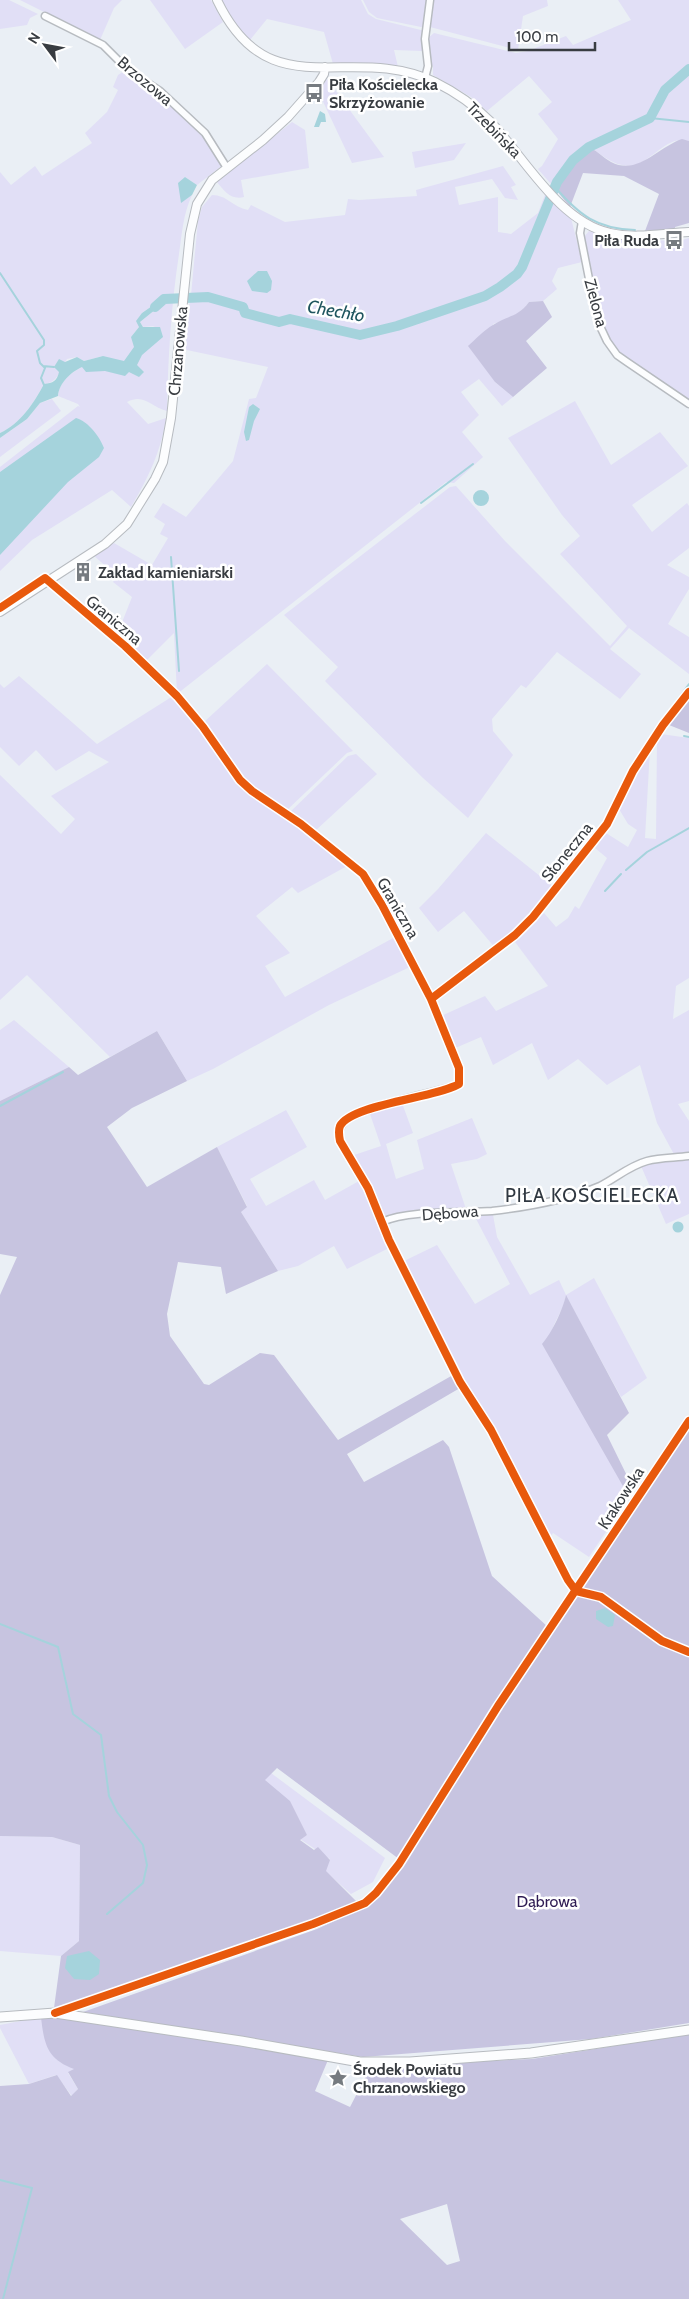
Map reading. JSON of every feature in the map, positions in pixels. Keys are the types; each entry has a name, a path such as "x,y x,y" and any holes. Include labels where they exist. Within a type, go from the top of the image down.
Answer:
{"main road":[{"path":"0,2017 55,2013 241,2041 360,2062 410,2062 531,2053 689,2030"}],"street":[{"name":"Trzebińska","path":"217,0 234,30 248,45 263,56 290,65 380,68 425,78 452,91 478,110 559,202 582,221 615,234 689,232"},
{"path":"425,78 428,66 425,39 430,0"},
{"name":"Brzozowa","path":"45,16 102,45 128,70 160,90 205,133 227,168"},
{"name":"Chrzanowska","path":"0,612 105,544 126,524 155,479 163,462 169,433 192,219 197,204 212,180 263,140 288,117 319,82 324,74 325,67"},
{"name":"Zielona","path":"582,221 580,233 598,322 608,341 618,354 628,362 689,404"},
{"name":"Graniczna","path":"48,581 125,646 177,696 203,727 240,780 252,791 301,824 363,874 390,920 431,999 459,1068 460,1084 363,1112 347,1119 340,1126 338,1134 344,1149 368,1188 382,1222"},
{"name":"Słoneczna","path":"431,999 515,935 532,917 607,824 633,771 663,725 689,692"},
{"name":"Dębowa","path":"382,1222 398,1217 494,1210 569,1197 601,1185 631,1167 646,1161 663,1157 689,1156"},
{"name":"Krakowska","path":"55,2013 314,1924 365,1903 385,1884 399,1864 498,1706 689,1420"}],"shaded area":[{"path":"0,0 9,0 38,14 30,18 27,25 0,29"},
{"path":"20,0 122,0 114,8 100,40"},
{"path":"150,0 211,0 223,22 185,49"},
{"path":"221,0 361,0 368,14 376,19 425,31 428,38 434,33 516,53 528,51 566,36 573,45 631,20 618,0 689,0 689,141 671,142 640,163 632,165 622,165 614,162 591,148 571,167 557,191 538,169 542,166 558,139 538,114 552,102 529,76 487,111 471,97 433,75 433,67 423,43 422,51 394,50 398,67 333,64 324,32 267,19 250,40 240,31"},
{"path":"363,0 428,0 426,28 377,18 369,12"},
{"path":"432,0 547,0 548,6 523,16 518,50 430,27"},
{"path":"124,71 153,88 202,134 223,165 197,185 185,177 181,202 192,195 183,224 174,293 167,411 143,400 138,399 127,402 148,424 166,418 164,430 153,464 131,507 112,490 32,540 0,571 0,467 78,406 80,407 78,404 58,396 60,388 63,382 75,371 103,356 84,361 77,357 67,359 56,379 44,384 20,419 0,433 0,172 11,185 35,166 42,176 92,143 85,133 107,112 118,90 113,87 118,75","holes":["162,299 164,299 161,305 140,322 142,313","140,322 143,327 155,326 131,337 139,327"]},
{"path":"327,79 384,157 352,163 318,91"},
{"path":"320,111 325,114 326,122 321,122 319,127 314,127"},
{"path":"292,122 305,130 309,168 241,180 244,197 235,197 226,192 217,182"},
{"path":"466,143 454,160 415,168 412,152"},
{"path":"503,166 516,185 511,187 518,200 505,198 492,179 455,187 459,205 498,197 498,232 511,234 538,213 546,192 571,218 582,262 558,268 552,281 557,289 543,301 529,302 518,313 493,324 495,382 513,397 502,406 479,379 461,392 479,415 462,432 483,457 454,483 446,482 177,694 174,633 147,660 117,635 132,597 113,582 117,576 93,555 114,543 152,565 168,538 160,534 165,524 154,517 163,503 186,517 233,461 249,399 256,398 268,367 182,349 186,307 189,307 191,295 198,221 202,207 212,195 222,197 248,210 251,205 285,222 345,215 348,199 417,196 416,190"},
{"path":"185,177 197,185 192,195 181,203 178,183"},
{"path":"589,231 619,239 678,241 689,238 689,400 628,360 610,341 600,321 583,238"},
{"path":"258,271 267,271 272,281 271,290 267,293 252,291 247,281"},
{"path":"164,299 161,305 140,322 143,327 160,327 163,337 142,355 137,365 144,372 139,377 129,372 125,376 105,371 86,372 82,367 66,378 58,396 40,403 27,419 0,438 0,433 14,424 26,412 44,384 52,382 57,378 59,372 54,367 59,359 65,362 77,357 84,361 103,356 124,361 134,347 131,337 139,327 136,321 142,313"},
{"path":"52,399 61,411 0,457 0,438 27,419 40,403"},
{"path":"575,401 611,465 660,432 688,466 632,505 652,532 687,503 689,506 689,548 667,565 689,577 689,589 668,624 689,637 689,674 629,628 610,649 641,674 620,699 557,652 526,688 521,685 492,719 493,731 513,755 468,818 423,778 325,681 338,667 284,615 450,487 456,486 505,541 610,646 627,626 560,554 580,536 562,515 508,438"},
{"path":"253,404 260,409 254,421 249,440 246,441 244,432 249,407"},
{"path":"76,418 85,422 93,430 104,448 99,457 68,482 0,555 0,472"},
{"path":"481,490 489,498 481,506 473,498"},
{"path":"267,664 353,751 347,753 286,811 243,779 204,722"},
{"path":"19,676 97,744 173,696 201,728 238,781 250,793 270,809 300,827 349,865 298,893 292,887 256,916 290,953 265,966 285,997 395,937 412,966 329,1005 213,1069 187,1081 157,1031 110,1057 27,975 0,1000 0,775 61,834 75,819 51,796 109,762 89,751 56,771 36,750 19,766 0,747 0,684 4,688"},
{"path":"661,734 689,738 689,978 676,986 673,1019 689,1010 689,1101 678,1104 689,1121 689,1153 687,1153 689,1160 689,1214 666,1224 641,1166 676,1158 657,1123 640,1065 607,1085 578,1059 548,1080 532,1043 493,1065 481,1037 453,1049 439,1017 485,996 496,1011 548,986 515,942 544,913 556,927 568,918 575,906 579,909 607,858 595,848 606,833 628,847 637,830 628,824 619,809 635,773 650,749 645,838 656,839 657,739"},
{"path":"356,754 377,774 315,831 289,813 348,756"},
{"path":"486,833 555,888 533,916 496,949 464,911 438,932 419,908 438,889"},
{"path":"14,1020 69,1067 0,1101 0,1030"},
{"path":"402,1103 413,1133 386,1144 396,1179 424,1169 417,1140 472,1118 487,1154 477,1159 451,1164 466,1209 383,1218 351,1156 381,1146 370,1114"},
{"path":"286,1110 307,1147 250,1179 266,1206 314,1180 325,1200 359,1181 389,1248 347,1269 334,1246 298,1266 278,1271 241,1212 247,1206 217,1147"},
{"path":"474,1215 493,1215 497,1237 530,1295 559,1280 566,1295 594,1278 647,1378 621,1397 566,1296 550,1336 628,1495 634,1490 589,1557 553,1533 550,1537 494,1429 462,1380 402,1262 437,1245 475,1304 510,1284"},
{"path":"678,1221 684,1227 678,1233 672,1227"},
{"path":"605,1608 615,1615 613,1626 608,1627 596,1619 596,1611"},
{"path":"271,1773 385,1858 373,1882 351,1894 325,1871 330,1859 300,1839 307,1835 264,1780"},
{"path":"0,1836 52,1837 80,1845 79,1941 61,1956 0,1951"},
{"path":"89,1951 100,1960 99,1974 90,1980 74,1979 65,1968 67,1956"},
{"path":"41,2017 75,2069 68,2073 78,2089 72,2096 56,2075 29,2084 0,2028 0,2025"}],"green space":[{"path":"682,139 689,141 689,223 675,227 675,229 645,231 659,194 624,176 583,173 570,207 557,191 571,167 591,148 611,162 630,165 648,159"},
{"path":"543,301 552,317 526,341 547,368 513,397 495,382 468,346 483,332 498,322 516,314 529,302"},
{"path":"689,696 689,733 669,725"},
{"path":"157,1031 187,1081 132,1108 107,1127 147,1187 217,1147 247,1207 241,1212 278,1271 226,1294 221,1267 178,1262 167,1314 170,1336 204,1384 209,1385 260,1353 274,1355 338,1440 453,1375 460,1388 347,1454 364,1482 443,1440 449,1447 492,1576 548,1627 399,1859 277,1768 265,1780 290,1801 307,1835 300,1840 314,1850 318,1847 330,1860 326,1871 357,1902 312,1922 54,2008 61,1956 79,1941 80,1845 52,1837 0,1836 0,1295 17,1257 0,1254 0,1101 69,1067 78,1075"},
{"path":"566,1295 629,1413 607,1435 634,1490 628,1495 542,1344 557,1321"},
{"name":"Dąbrowa","path":"689,1427 689,2023 591,2039 363,2057 83,2012 317,1929 366,1906 388,1885 509,1695"},
{"path":"52,2016 328,2060 315,2091 350,2107 368,2072 362,2066 532,2059 689,2034 689,2299 0,2299 0,2086 29,2084 57,2075 71,2096 78,2089 68,2072 74,2069 52,2055 46,2043 41,2017","holes":["447,2204 460,2261 447,2265 400,2219"]}],"waterway":[{"name":"Chechło","path":"155,307 164,299 208,297 243,307 245,313 279,322 290,319 360,335 397,326 485,296 517,274 522,267 557,182 573,160 589,147 650,118 665,90 689,69"},
{"path":"650,118 689,122"},
{"path":"555,187 572,205 590,219 610,227 635,230"},
{"path":"0,273 44,340 44,345 37,351 40,363 45,368 41,378 44,385"},
{"path":"43,366 54,367"},
{"path":"421,503 473,464"},
{"path":"171,557 179,671"},
{"path":"658,726 689,684"},
{"path":"684,736 689,737"},
{"path":"626,870 647,852 689,828"},
{"path":"605,891 621,874"},
{"path":"0,1106 63,1072"},
{"path":"0,1624 58,1647 73,1714 101,1735 109,1796 117,1812 143,1845 147,1865 143,1883 107,1914"},
{"path":"0,2180 32,2188 3,2299"}],"cycle path":[{"path":"0,608 45,578 125,646 177,696 203,727 240,780 252,791 301,824 363,874 382,905 431,999 459,1068 459,1084 447,1089 360,1112 348,1118 340,1126 340,1141 368,1188 389,1240 460,1382 491,1430 568,1580 576,1591"},
{"path":"431,999 515,935 533,917 607,824 633,771 663,725 689,692"},
{"path":"55,2013 313,1924 365,1903 376,1893 399,1864 498,1706 689,1421"},
{"path":"576,1591 601,1597 662,1641 689,1652"}],"place":[{"name":"Piła Kościelecka Skrzyżowanie","path":"314,93"},
{"name":"Piła Ruda","path":"674,240"},
{"name":"Zakład kamieniarski","path":"83,572"},
{"name":"Środek Powiatu Chrzanowskiego","path":"338,2078"}],"district":[{"name":"PIŁA KOŚCIELECKA","path":"592,1195"}]}
